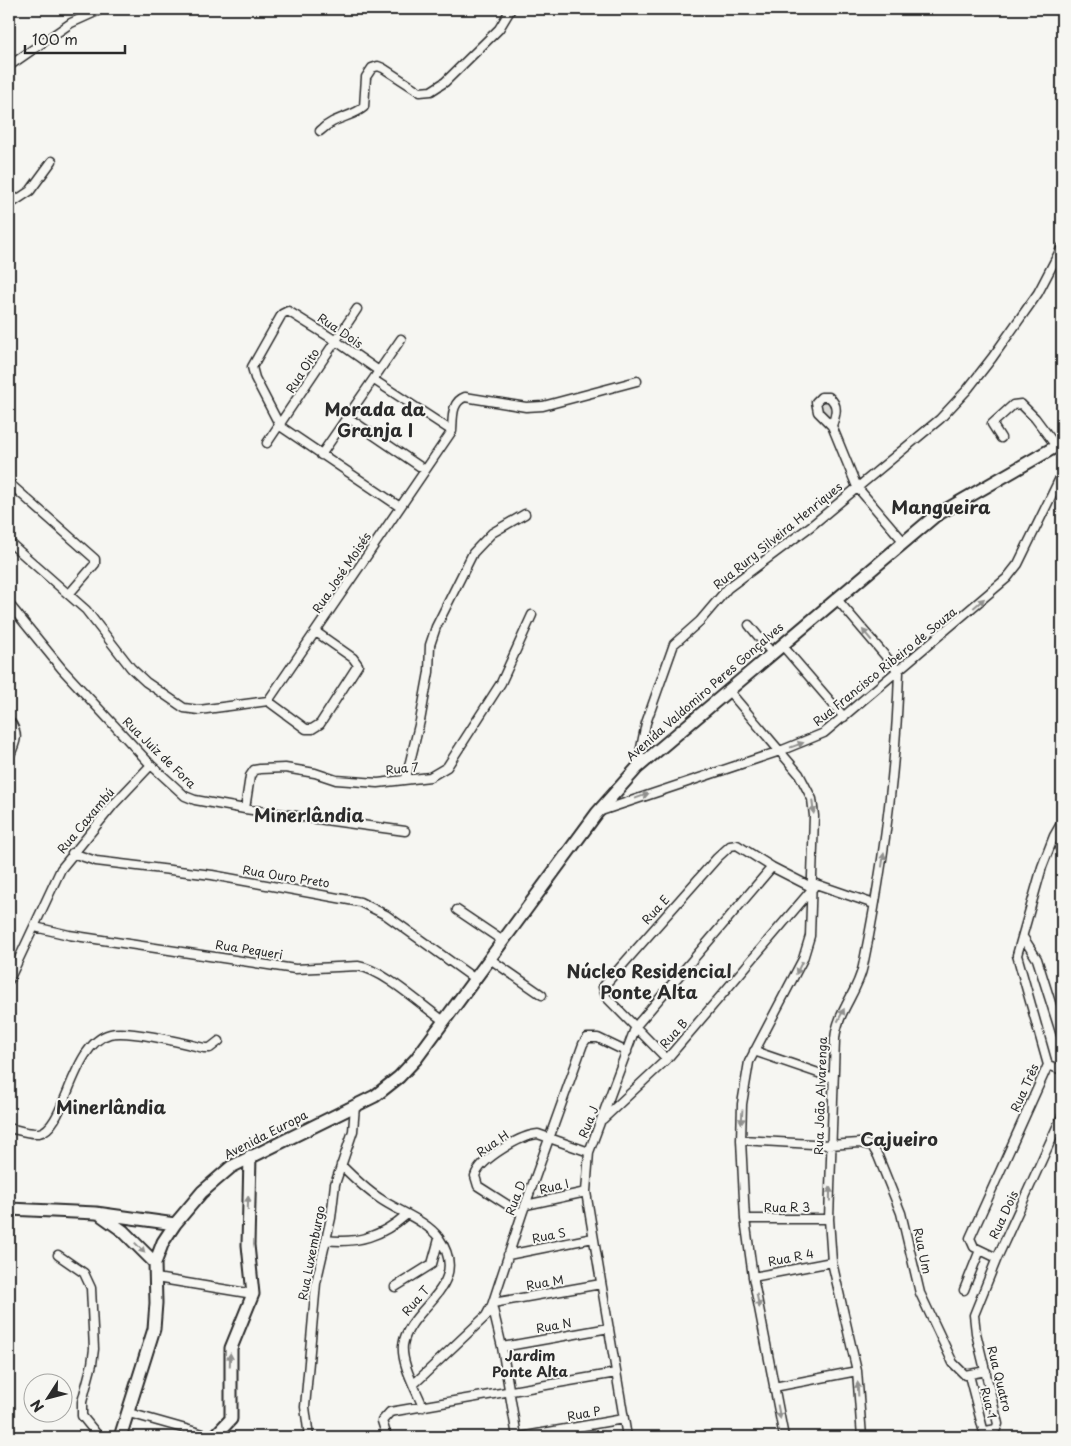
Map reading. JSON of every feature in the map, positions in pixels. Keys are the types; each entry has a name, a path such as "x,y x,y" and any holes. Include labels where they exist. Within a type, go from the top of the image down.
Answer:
{"street":[{"path":"9,66 71,24 102,9"},
{"path":"320,131 334,120 355,113 364,107 366,77 372,68 378,66 383,68 420,92 436,89 498,28 511,9"},
{"path":"9,205 30,191 52,161"},
{"name":"Rua Rury Silveira Henriques","path":"636,768 646,723 674,644 700,621 728,588 811,526 940,419 967,390 992,358 1038,293 1062,247"},
{"name":"Rua Oito","path":"267,444 357,309"},
{"name":"Rua Dois","path":"280,426 255,378 252,367 282,314 288,311 379,371"},
{"path":"321,455 401,338"},
{"path":"374,380 452,431"},
{"name":"Rua José Moisés","path":"268,701 452,431 455,403 464,397 526,407 543,406 637,381"},
{"path":"1001,438 992,425 1013,405 1020,404 1059,445"},
{"path":"347,417 424,470"},
{"path":"280,426 400,507"},
{"path":"832,426 857,487 904,542"},
{"name":"Avenida Valdomiro Peres Gonçalves","path":"416,1059 597,813 636,768 935,516 1059,445"},
{"name":"Rua Francisco Ribeiro de Souza","path":"597,813 812,740 844,717 1007,578 1018,564 1062,474"},
{"path":"9,483 95,559 95,564 70,594"},
{"path":"406,778 420,721 429,672 430,645 436,627 473,553 492,533 525,514"},
{"path":"9,542 86,610 131,668 146,682 184,708 199,710 268,701 306,729 312,729 320,724 358,665 353,658 316,632"},
{"path":"836,598 899,672"},
{"name":"Rua Juiz de Fora","path":"9,604 62,670 151,765 190,799 245,809 405,831"},
{"name":"Rua 7","path":"245,809 250,776 254,770 285,768 315,773 336,780 378,783 406,778 430,777 447,767 501,683 532,615"},
{"path":"749,625 772,653"},
{"path":"782,645 844,717"},
{"name":"Rua João Alvarenga","path":"862,1437 857,1371 832,1262 829,1219 835,1030 855,993 863,968 886,841 898,716 899,672"},
{"path":"728,690 799,774 812,799 813,885 810,936 803,959 746,1070 741,1140 745,1219 753,1277 784,1437"},
{"path":"9,720 16,733 16,740 9,757"},
{"name":"Rua Caxambú","path":"9,980 61,869 72,853 151,765"},
{"path":"612,795 620,804"},
{"name":"Rua Três","path":"980,1250 972,1245 970,1236 1048,1065 1018,958 1042,867 1050,845 1062,822"},
{"name":"Rua E","path":"667,1059 606,997 603,992 604,984 730,846 741,847 772,867 813,885 874,904"},
{"name":"Rua Ouro Preto","path":"72,853 96,860 212,875 360,902 386,915 475,979"},
{"name":"Rua J","path":"627,1437 586,1192 589,1152 603,1119 636,1026 772,867"},
{"name":"Rua B","path":"603,1119 667,1059 813,885"},
{"path":"456,910 503,941"},
{"name":"Rua Pequeri","path":"35,927 70,935 295,969 367,967 380,974 444,1021"},
{"path":"1023,937 1037,959 1062,1038"},
{"path":"490,959 542,995"},
{"path":"9,1128 40,1133 46,1130 61,1107 84,1056 102,1037 111,1033 126,1033 204,1048 210,1048 219,1041"},
{"name":"Rua D","path":"414,1384 486,1316 492,1304 548,1138 585,1040 592,1036 627,1052"},
{"path":"754,1052 833,1078"},
{"name":"Avenida Europa","path":"120,1437 154,1329 155,1263 163,1242 175,1224 216,1178 250,1156 355,1106 389,1086 416,1059"},
{"path":"1048,1065 1062,1070"},
{"name":"Rua Luxemburgo","path":"309,1437 305,1407 318,1270 333,1210 335,1184 353,1131 355,1106"},
{"name":"Rua Dois","path":"975,1325 974,1315 978,1303 1062,1116"},
{"name":"Rua H","path":"522,1214 478,1186 475,1180 476,1172 494,1155 522,1138 538,1134 589,1152"},
{"name":"Rua Um","path":"741,1140 830,1145 868,1144 876,1152 904,1223 920,1292 956,1367 962,1374 970,1375"},
{"path":"129,1413 214,1437 230,1419 231,1348 253,1294 248,1245 250,1156"},
{"path":"341,1165 377,1198 427,1227 439,1239"},
{"name":"Rua I","path":"526,1205 586,1192"},
{"path":"9,1210 96,1213 175,1224"},
{"path":"96,1213 109,1219 155,1263"},
{"path":"326,1240 350,1242 364,1239 382,1233 406,1215"},
{"path":"123,1231 124,1222 129,1217"},
{"name":"Rua R 3","path":"745,1219 829,1219"},
{"name":"Rua S","path":"508,1255 593,1238"},
{"name":"Rua T","path":"395,1287 432,1264 439,1239"},
{"name":"Rua T","path":"423,1406 405,1360 403,1347 410,1325 436,1297 446,1277 447,1259 439,1239"},
{"path":"964,1290 980,1250 997,1258"},
{"path":"58,1255 84,1273 91,1288 94,1349 82,1402 82,1416 99,1437"},
{"name":"Rua R 4","path":"753,1277 832,1262"},
{"path":"156,1278 253,1294"},
{"name":"Rua M","path":"492,1304 601,1284"},
{"path":"492,1304 502,1347 518,1437"},
{"name":"Rua Quatro","path":"975,1325 998,1425 996,1429 988,1431"},
{"name":"Rua N","path":"502,1347 609,1328"},
{"path":"774,1387 857,1371"},
{"path":"970,1375 986,1371"},
{"path":"387,1437 382,1421 384,1416 390,1412 616,1373"},
{"name":"Rua 1","path":"970,1375 981,1425 984,1430 988,1431"},
{"name":"Rua P","path":"518,1437 623,1419"}],"shaded area":[{"path":"826,399 833,406 831,422 821,412 819,403"}],"district":[{"name":"Morada da Granja I","path":"375,420"},
{"name":"Mangueira","path":"941,508"},
{"name":"Minerlândia","path":"309,816"},
{"name":"Núcleo Residencial Ponte Alta","path":"649,982"},
{"name":"Minerlândia","path":"111,1108"},
{"name":"Cajueiro","path":"899,1140"},
{"name":"Jardim Ponte Alta","path":"530,1364"}]}
